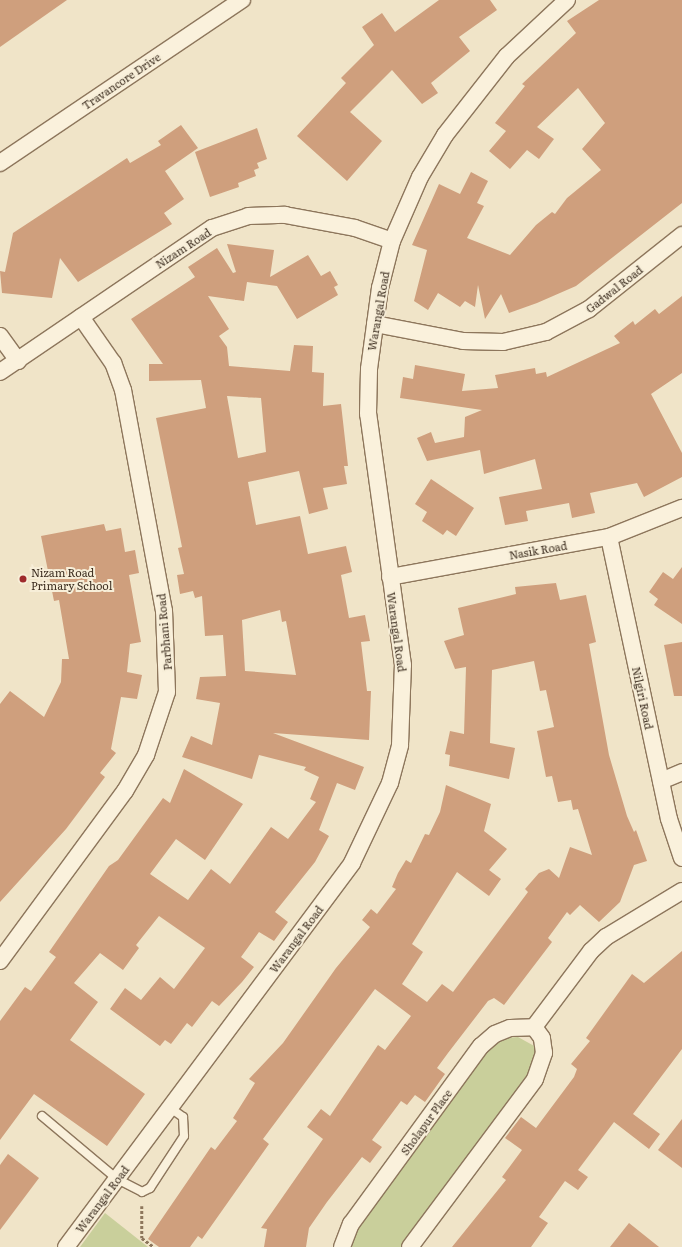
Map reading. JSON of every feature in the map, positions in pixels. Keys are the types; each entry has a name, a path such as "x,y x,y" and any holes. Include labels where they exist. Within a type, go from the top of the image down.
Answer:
{"street":[{"name":"Travancore Drive","path":"0,163 242,0"},
{"name":"Warangal Road","path":"66,1247 352,863 390,783 400,745 404,703 403,665 368,414 374,324 392,241 420,177 445,135 507,56 567,0"},
{"name":"Nizam Road","path":"0,372 212,228 248,216 314,218 392,241"},
{"name":"Gadwal Road","path":"374,324 462,341 503,342 546,332 589,309 682,235"},
{"name":"Parbhani Road","path":"0,961 125,791 146,755 167,692 164,611 123,390 113,363 81,317"},
{"path":"0,336 18,361"},
{"name":"Nasik Road","path":"390,576 609,537 682,508"},
{"name":"Nilgiri Road","path":"609,537 661,781 682,858"},
{"path":"661,781 682,772"},
{"path":"410,1247 534,1079 544,1053 542,1038 534,1027 591,951 606,937 682,891"},
{"name":"Sholapur Place","path":"342,1247 351,1224 481,1046 495,1034 510,1028 534,1027"}],"lane":[{"path":"42,1116 117,1179 142,1192 150,1188 184,1136 183,1117 170,1108"}],"path":[{"path":"142,1192 142,1238 154,1247"}],"green space":[{"path":"518,1037 536,1047 535,1066 406,1247 348,1247 349,1239 480,1061 495,1044 506,1038"},
{"path":"105,1213 148,1247 80,1247"}],"building":[{"path":"0,0 67,0 0,47"},
{"path":"439,0 490,0 497,10 459,37 470,51 431,83 438,93 422,104 392,70 350,112 382,141 347,181 297,136 346,83 341,78 374,45 362,27 382,13 395,32"},
{"path":"599,0 682,0 682,203 576,286 537,303 509,313 501,294 485,319 478,285 475,307 465,301 460,307 438,293 428,310 414,301 427,250 412,245 439,184 460,194 471,172 488,181 477,203 484,206 467,238 510,255 536,225 552,212 555,214 567,198 601,170 582,149 605,123 578,88 537,127 554,139 539,159 527,150 510,169 489,151 506,131 495,123 525,86 522,84 576,33 567,21"},
{"path":"181,125 198,148 165,171 184,199 164,213 172,224 78,282 60,258 52,298 2,293 0,271 5,272 13,233 127,158 130,163 161,145 158,141"},
{"path":"257,128 267,159 257,163 259,168 254,170 256,176 238,183 239,187 210,197 195,152"},
{"path":"227,244 274,250 270,277 308,255 321,276 330,271 338,285 334,287 338,295 297,319 277,286 247,282 244,301 208,296 229,329 219,336 227,347 229,366 290,371 294,345 313,346 312,372 324,373 323,406 341,404 348,466 344,466 347,484 323,488 328,509 309,514 299,471 248,482 256,525 300,516 308,554 346,546 352,572 341,575 349,618 365,615 370,641 361,642 367,691 371,691 369,740 273,733 364,767 355,790 337,783 319,830 329,836 315,862 275,912 288,922 274,941 259,932 241,957 254,967 219,1006 212,1001 192,1027 187,1023 171,1044 165,1040 160,1046 110,1009 125,988 141,1000 160,977 174,989 205,948 159,916 136,945 139,948 123,970 100,953 74,983 98,1002 70,1040 145,1094 107,1146 34,1094 0,1140 0,1021 25,987 31,991 56,957 49,952 109,866 118,860 163,798 170,803 184,769 243,804 205,860 176,839 150,874 188,900 211,869 230,884 271,827 288,839 316,802 310,799 319,777 304,770 306,767 259,755 252,779 182,757 191,736 212,745 220,703 196,699 200,677 226,676 223,635 205,636 202,596 195,598 193,591 180,594 177,575 184,574 178,548 182,547 156,418 206,408 201,380 149,381 149,364 163,364 131,319 195,277 188,267 217,248 233,273 236,272","holes":["227,396 261,398 266,452 238,458","280,610 282,622 286,621 296,675 245,671 242,620"]},
{"path":"682,296 682,373 651,394 682,453 682,477 644,497 637,483 590,493 595,513 572,518 569,503 526,511 528,521 505,525 499,497 542,489 535,459 484,474 480,450 427,461 417,438 431,432 435,443 464,437 465,417 482,410 400,398 403,377 413,379 415,365 465,374 462,391 498,388 495,375 535,368 536,374 546,372 547,377 620,343 614,336 633,321 635,325 655,309 659,314"},
{"path":"431,479 474,508 456,536 447,530 443,535 422,521 427,512 415,504"},
{"path":"104,524 106,531 121,528 125,552 135,550 139,573 129,575 141,642 130,644 127,672 142,675 137,699 121,697 111,749 116,753 100,773 105,777 66,829 0,902 0,704 10,691 44,717 61,682 62,659 69,659 59,600 54,601 41,536"},
{"path":"682,567 682,624 654,605 658,599 649,592 663,572 673,579"},
{"path":"556,583 560,600 586,595 596,642 589,644 609,755 627,816 634,832 636,830 647,861 634,865 620,902 599,922 580,905 570,915 567,912 548,938 552,942 504,1005 494,998 488,1001 437,1068 445,1074 425,1102 415,1095 407,1105 401,1101 372,1140 382,1147 370,1163 362,1157 327,1202 309,1228 306,1247 264,1247 267,1229 261,1228 323,1139 307,1127 321,1109 330,1116 378,1045 385,1050 411,1016 375,989 263,1139 269,1144 202,1239 198,1236 190,1247 159,1247 148,1239 211,1147 215,1150 237,1121 233,1118 255,1083 249,1079 283,1043 336,968 370,927 362,920 371,909 377,914 396,889 392,887 398,873 406,860 411,863 425,834 429,835 440,812 446,785 491,804 484,831 507,849 489,870 501,879 489,896 457,872 412,944 423,952 402,984 427,1002 442,984 453,992 528,892 525,889 539,873 549,869 559,878 570,847 592,855 578,809 573,810 571,800 558,802 552,776 546,777 537,731 554,727 546,690 540,691 534,661 492,670 490,743 515,748 509,779 449,766 450,755 445,754 450,731 464,734 466,667 455,669 444,641 464,635 458,608 516,594 515,587"},
{"path":"682,642 682,696 674,696 664,645"},
{"path":"682,951 682,1049 633,1114 660,1134 649,1149 614,1122 578,1170 588,1177 578,1190 565,1181 539,1217 548,1223 531,1247 452,1247 506,1180 502,1177 522,1150 505,1138 521,1117 536,1128 574,1077 577,1069 571,1064 590,1041 586,1038 632,974 644,983"},
{"path":"682,1119 682,1168 658,1150"},
{"path":"8,1154 39,1178 0,1230 0,1165"},
{"path":"629,1223 659,1247 610,1247"}],"place":[{"name":"Nizam Road Primary School","path":"23,579"}]}
